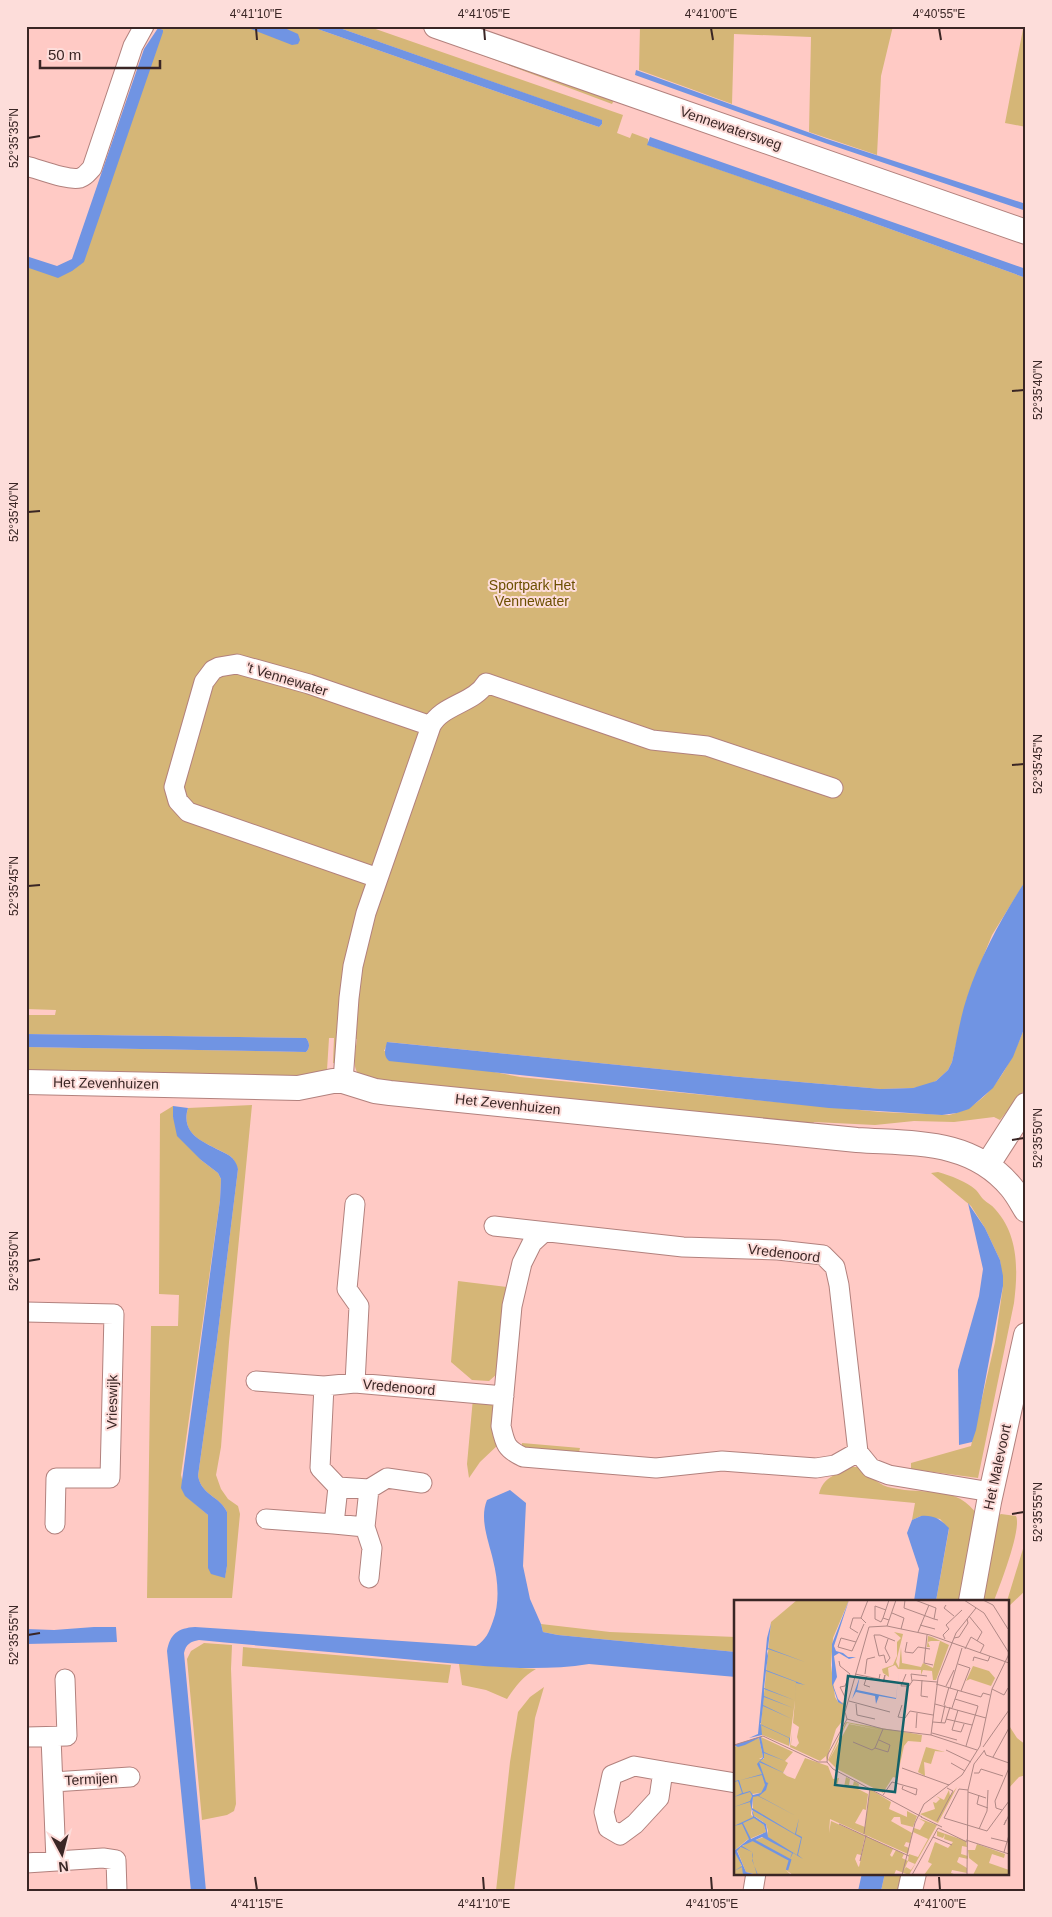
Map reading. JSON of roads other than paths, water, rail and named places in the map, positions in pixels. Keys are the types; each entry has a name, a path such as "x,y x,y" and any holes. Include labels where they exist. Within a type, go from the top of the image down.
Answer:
{"street":[{"path":"26,166 70,178 79,178 87,174 92,168 133,46 144,26"},
{"name":"Vennewatersweg","path":"443,27 1026,232"},
{"name":"'t Vennewater","path":"378,878 188,812 178,801 174,787 204,682 212,670 238,664 309,684 431,726"},
{"path":"343,1081 353,966 366,913 431,726 442,715 480,691 486,683 652,740 707,746 833,788"},
{"name":"Het Zevenhuizen","path":"26,1082 298,1088 333,1081 343,1081 375,1091 857,1140 918,1144 962,1152 988,1164"},
{"path":"1026,1105 988,1164 1012,1187 1026,1210"},
{"name":"Vredenoord","path":"355,1204 346,1289 359,1306 355,1383"},
{"name":"Vredenoord","path":"494,1226 683,1246 768,1249 823,1255 835,1267 840,1285 858,1452"},
{"path":"544,1232 532,1243 522,1263 512,1306 501,1426 505,1444 513,1452 523,1457 656,1468 722,1461 816,1468 834,1465 858,1452 871,1468 889,1475 991,1492"},
{"name":"Vrieswijk","path":"26,1312 114,1314 110,1478 56,1478 55,1524"},
{"name":"Het Malevoort","path":"971,1600 991,1492 1026,1335"},
{"name":"Vredenoord","path":"256,1381 324,1386 355,1383 504,1396"},
{"path":"324,1386 320,1468 338,1486 369,1489 388,1478 422,1483"},
{"path":"334,1524 338,1486"},
{"path":"369,1489 365,1528 372,1548 369,1578"},
{"path":"266,1519 365,1528"},
{"path":"26,1737 66,1736 65,1679"},
{"name":"Termijen","path":"52,1737 56,1861"},
{"path":"664,1771 734,1783"},
{"name":"Termijen","path":"53,1782 130,1777"},
{"path":"26,1863 103,1858 116,1860 117,1891"},
{"path":"753,1891 756,1874"},
{"path":"910,1891 914,1874"}],"water":[{"path":"243,26 280,26 298,34 300,40 298,44 292,45"},
{"path":"309,26 334,26 602,120 602,124 599,127 584,122"},
{"path":"158,28 163,30 163,32 84,262 58,278 26,267 26,256 57,266 72,259 144,49"},
{"path":"636,70 827,139 1026,204 1026,211 825,143 635,75"},
{"path":"650,137 1026,269 1026,278 854,216 647,145"},
{"path":"1026,880 1026,1024 1013,1057 993,1088 969,1109 957,1113 942,1115 829,1108 389,1061 385,1055 387,1042 740,1077 881,1089 913,1088 936,1081 948,1070 952,1062 960,1021 985,951 1000,922"},
{"path":"26,1034 306,1038 309,1045 306,1052 26,1047"},
{"path":"173,1106 188,1108 186,1118 192,1133 198,1139 230,1156 238,1169 198,1476 203,1488 220,1502 227,1512 227,1566 225,1578 211,1574 208,1568 208,1515 185,1496 181,1488 220,1200 221,1179 218,1173 201,1160 177,1136"},
{"path":"968,1203 985,1228 1000,1260 1003,1286 976,1430 972,1442 959,1445 958,1370 979,1296 983,1269"},
{"path":"510,1490 526,1503 523,1566 530,1599 543,1632 734,1652 734,1677 589,1664 546,1668 481,1666 199,1640 193,1642 187,1645 184,1653 206,1891 191,1891 167,1651 173,1636 179,1631 195,1627 476,1646 485,1638 490,1629 495,1614 498,1591 484,1523 487,1500"},
{"path":"921,1516 930,1516 943,1522 949,1528 936,1600 914,1600 919,1569 907,1533 912,1520"},
{"path":"116,1627 117,1642 26,1644 26,1629 54,1630"},
{"path":"862,1874 885,1874 881,1891 858,1891"}],"park label":[{"name":"Sportpark Het Vennewater","path":"532,594"}]}
